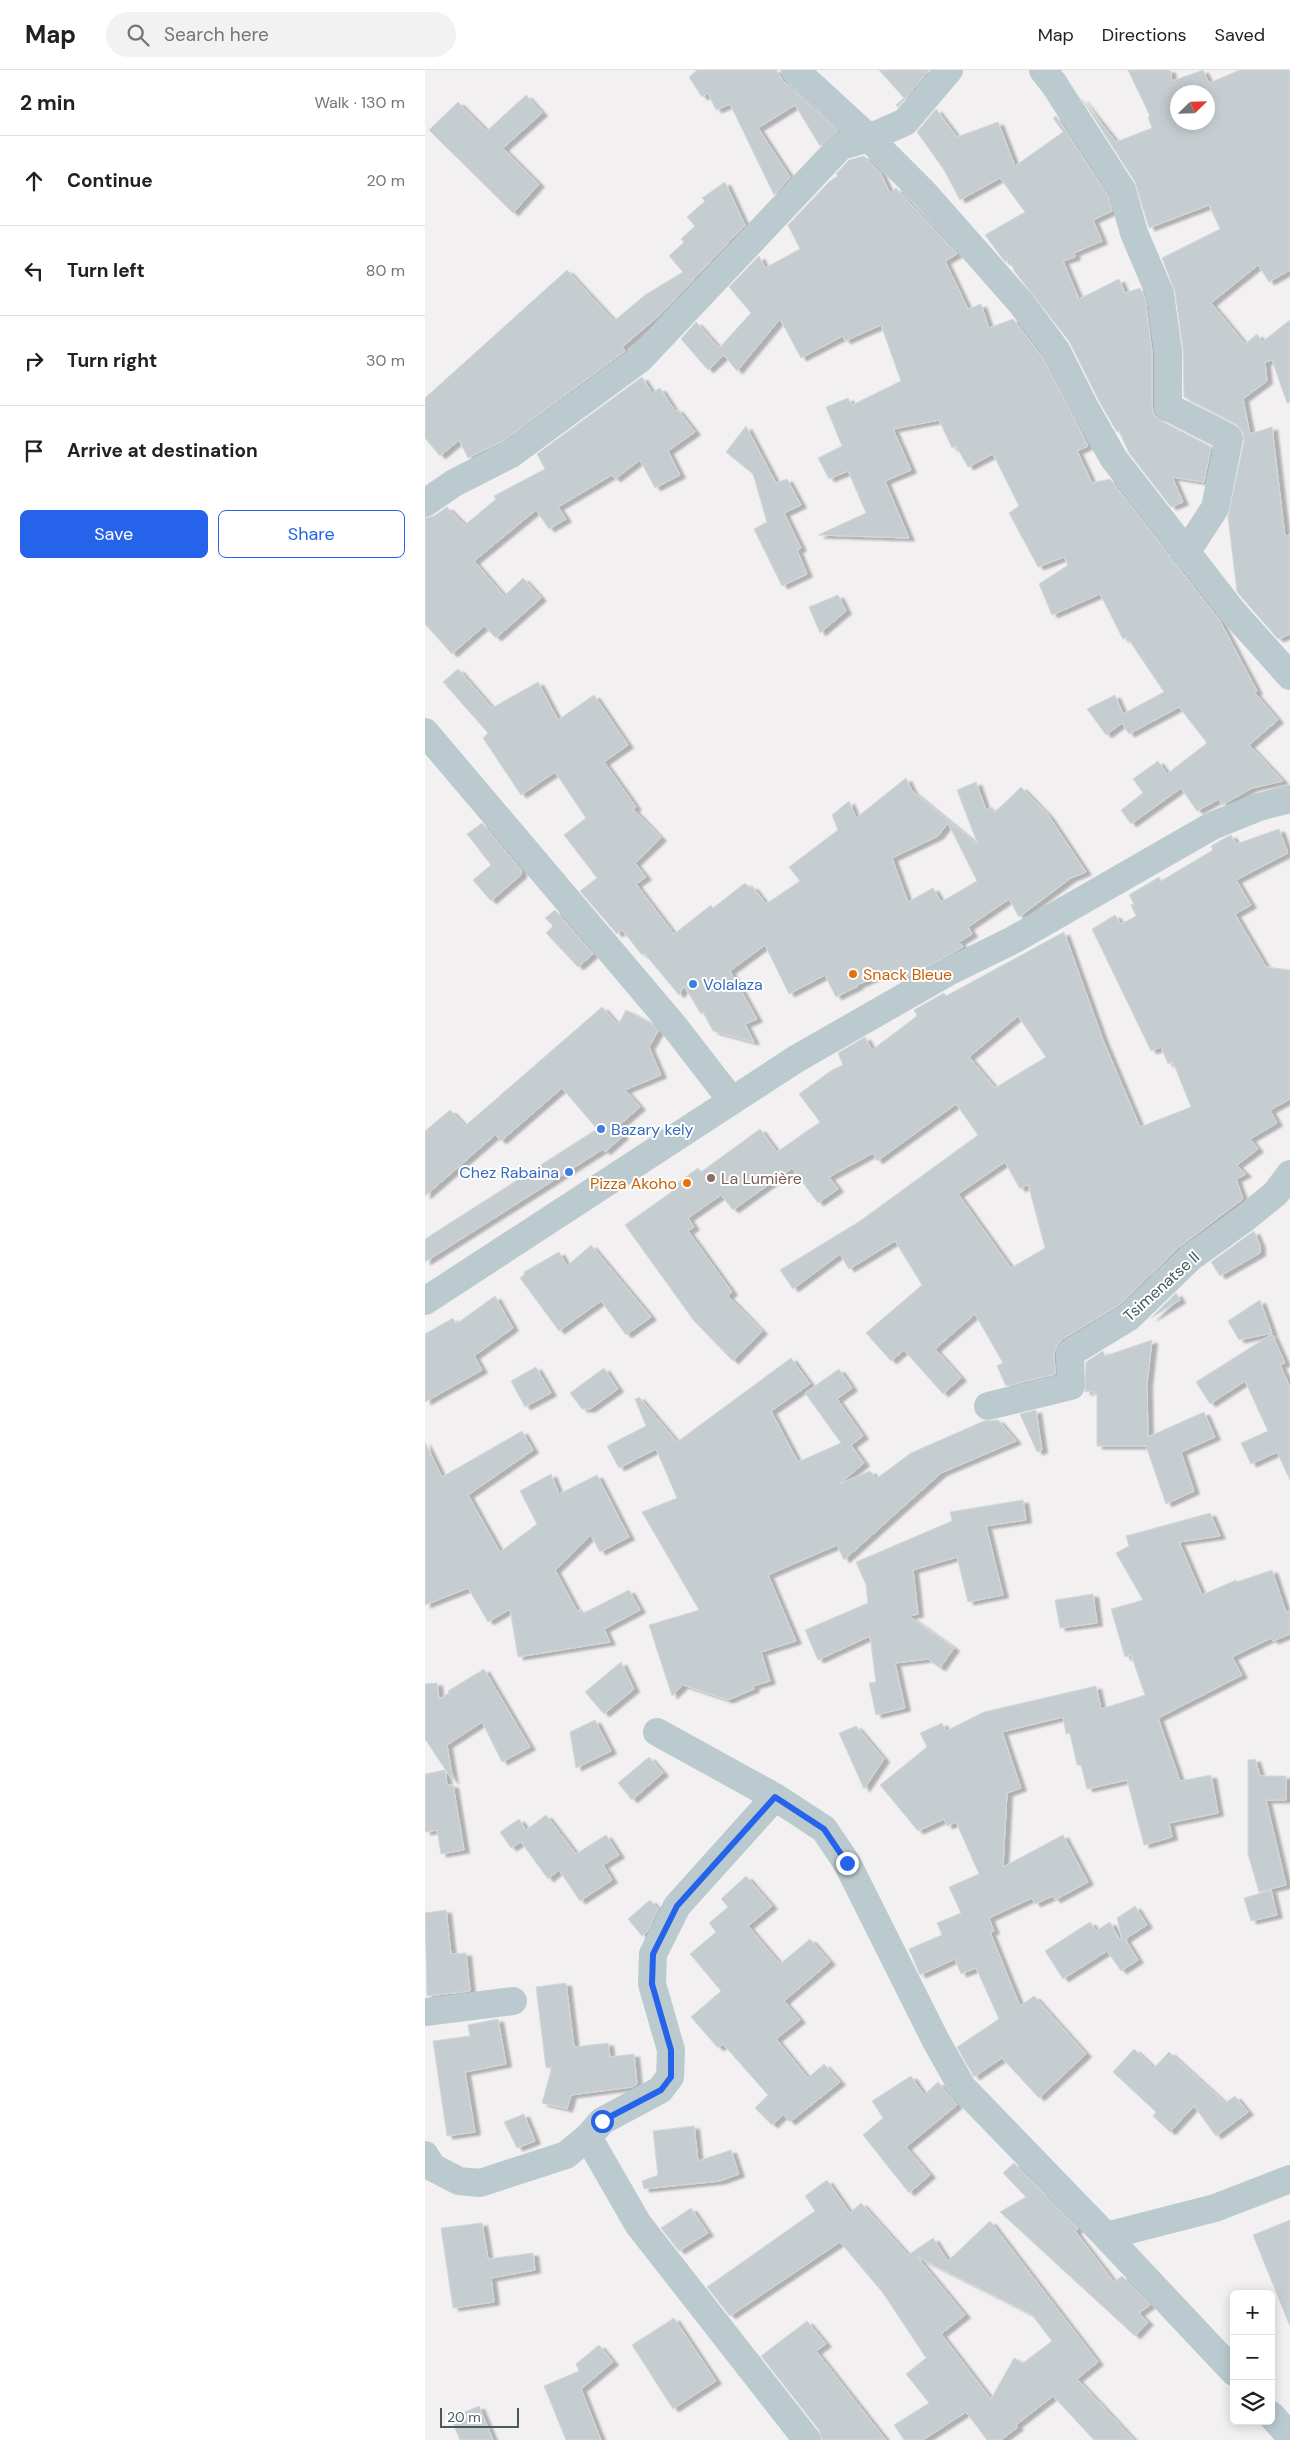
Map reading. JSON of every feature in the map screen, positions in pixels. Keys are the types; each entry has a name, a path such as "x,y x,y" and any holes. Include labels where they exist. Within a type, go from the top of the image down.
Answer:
{"street":[{"path":"795,70 869,138 925,194 1021,303 1056,350 1085,408 1114,459 1185,554 1290,676"},
{"path":"425,503 454,483 511,454 640,359 841,146 869,138 905,122 949,70"},
{"path":"1043,70 1122,190 1134,233 1160,294 1168,351 1168,407 1229,438 1215,508 1185,554"},
{"path":"425,732 674,1026 732,1101"},
{"path":"425,1301 773,1073 931,982 1013,940 1213,826 1259,807 1290,799"},
{"name":"Tsimenatse II","path":"989,1406 1071,1386 1070,1353 1129,1317 1190,1258 1244,1220 1276,1192 1290,1174"},
{"path":"657,1732 775,1797 824,1829 847,1863 936,2041 962,2087 1107,2236 1230,2368"},
{"path":"425,2155 432,2167 459,2181 480,2184 566,2155 588,2137 602,2121 661,2090 671,2077 671,2050 652,1984 653,1954 677,1906 775,1797"},
{"path":"425,2012 513,2001"},
{"path":"588,2137 638,2224 807,2440"},
{"path":"1107,2236 1215,2208 1290,2179"},
{"path":"1275,2419 1290,2436"}],"building":[{"path":"697,70 776,70 784,82 838,131 820,146 795,105 758,128 790,177 774,195 730,104 716,110 708,93 702,97 689,77"},
{"path":"879,70 929,70 898,107 896,105 904,98"},
{"path":"1128,70 1170,70 1172,81 1203,70 1209,83 1240,70 1290,70 1290,270 1269,282 1258,265 1211,303 1245,344 1257,334 1262,342 1290,320 1290,402 1287,403 1272,360 1265,362 1267,381 1243,399 1250,434 1272,427 1285,537 1290,534 1290,634 1278,639 1237,592 1228,517 1244,441 1243,432 1236,424 1184,397 1183,349 1175,292 1162,258 1220,229 1209,205 1149,228 1135,182 1082,99 1116,142 1152,128 1148,117 1150,116"},
{"path":"526,95 542,113 503,148 539,184 513,213 429,130 458,102 487,131"},
{"path":"936,109 957,137 998,122 1015,166 1063,132 1053,118 1056,116 1108,196 1112,211 1093,220 1102,241 1074,253 1075,257 1063,261 1079,299 1119,279 1125,293 1140,288 1145,298 1152,352 1152,407 1154,415 1161,421 1211,447 1204,482 1172,477 1183,502 1171,507 1129,453 1119,431 1117,432 1099,401 1069,341 1015,272 1009,259 1005,262 985,235 1025,212 1000,178 960,200 944,170 917,132"},
{"path":"864,156 880,172 890,193 896,188 957,254 945,261 968,309 981,304 989,328 1013,319 1043,358 1088,446 1077,451 1092,483 1110,479 1170,556 1171,561 1179,568 1220,621 1257,691 1255,693 1278,720 1249,745 1283,781 1252,788 1222,805 1219,799 1197,811 1181,788 1131,824 1121,810 1143,793 1133,779 1158,761 1167,774 1207,743 1179,707 1129,734 1122,723 1106,735 1087,709 1115,695 1123,714 1164,692 1127,637 1123,639 1100,594 1052,615 1039,584 1068,565 1064,557 1038,567 1009,513 1019,506 993,454 968,467 956,446 952,448 939,420 893,429 911,470 885,481 909,538 818,535 866,513 848,471 829,479 818,458 842,446 826,407 848,398 852,405 901,381 881,325 845,341 843,336 801,358 780,319 737,371 724,355 708,370 681,339 696,322 719,348 751,313 729,287 759,256 765,268 800,249 788,225 830,181 838,176 836,174 849,160"},
{"path":"725,182 745,225 660,315 622,347 625,351 503,441 468,458 459,440 440,456 425,438 425,398 567,270 614,321 645,295 683,272 669,256 684,242 681,239 695,226 687,217 705,201 702,198"},
{"path":"642,377 652,393 660,388 675,411 677,409 695,432 668,451 680,475 655,488 640,460 615,479 612,475 558,507 566,519 549,529 536,510 474,561 504,596 523,578 541,598 496,638 484,626 452,654 425,624 425,518 434,516 447,507 465,525 496,499 494,496 545,469 537,454"},
{"path":"746,426 776,483 787,479 801,505 784,513 801,548 797,550 807,574 782,586 754,529 767,522 753,474 726,452"},
{"path":"838,595 846,611 820,633 809,607"},
{"path":"458,669 492,708 538,682 558,720 594,695 628,745 604,762 636,807 633,809 661,838 635,863 646,877 636,884 674,934 711,905 713,908 745,883 750,888 752,886 766,904 800,881 789,867 838,830 832,815 849,801 856,818 906,778 912,791 978,845 957,790 976,782 986,810 992,807 995,812 1021,787 1048,815 1086,872 1071,878 1019,917 1009,899 968,927 972,934 959,942 963,947 900,981 894,969 857,985 836,997 825,975 789,994 765,945 730,971 757,1019 745,1024 754,1042 713,1031 703,1012 701,1014 684,986 679,995 644,953 642,955 622,930 617,934 580,891 597,878 564,835 586,818 555,772 521,795 483,738 488,733 443,682","holes":["948,823 977,881 941,902 933,888 908,902 892,858 938,836"]},
{"path":"482,823 521,870 521,875 491,901 473,880 491,865 467,834"},
{"path":"1279,829 1288,853 1236,880 1251,905 1235,914 1266,967 1290,970 1290,1099 1270,1110 1277,1123 1250,1139 1258,1149 1237,1165 1246,1174 1236,1179 1243,1199 1179,1247 1119,1305 1061,1340 1054,1353 1055,1374 1006,1386 997,1366 1003,1363 975,1314 935,1349 961,1378 943,1394 904,1350 891,1361 866,1333 922,1285 895,1241 849,1269 840,1254 793,1289 780,1270 860,1221 978,1135 956,1104 877,1161 873,1153 829,1177 838,1189 818,1203 792,1168 733,1210 721,1195 688,1218 694,1227 688,1231 732,1292 728,1296 762,1331 733,1361 694,1321 625,1225 677,1188 675,1185 698,1168 701,1172 760,1129 777,1152 820,1122 799,1094 832,1070 843,1065 838,1053 865,1037 872,1050 917,1016 914,1010 944,993 946,996 1064,932 1103,1040 1140,1127 1191,1107 1173,1062 1168,1064 1161,1047 1151,1051 1092,929 1115,915 1121,924 1136,916 1131,905 1134,904 1129,895 1159,877 1161,881 1213,850 1211,846 1231,835 1236,844","holes":["1018,1016 1046,1057 995,1088 969,1057","1005,1162 1020,1189 1028,1184 1045,1248 1011,1268 958,1194"]},
{"path":"555,910 593,954 578,967 546,933 553,926 545,918"},
{"path":"602,1007 618,1025 626,1010 651,1023 658,1031 649,1047 661,1075 625,1090 640,1107 616,1128 623,1136 605,1152 603,1149 425,1262 425,1239 597,1129 562,1088 501,1141 495,1135 425,1196 425,1131 450,1110 465,1126"},
{"path":"1254,1231 1260,1245 1260,1253 1220,1276 1211,1262"},
{"path":"591,1245 651,1317 626,1335 601,1301 559,1331 520,1278 525,1274 524,1272 559,1252 567,1266"},
{"path":"1176,1293 1180,1300 1151,1318"},
{"path":"495,1296 513,1328 474,1356 482,1370 425,1402 425,1334 453,1318 456,1324"},
{"path":"1260,1300 1272,1333 1239,1340 1228,1321"},
{"path":"1272,1334 1285,1363 1280,1365 1290,1387 1290,1480 1277,1452 1251,1464 1241,1443 1268,1431 1245,1381 1210,1404 1196,1382"},
{"path":"1152,1340 1147,1384 1148,1437 1204,1412 1215,1437 1181,1452 1194,1491 1166,1504 1146,1446 1097,1446 1097,1394 1093,1394 1093,1391 1085,1392 1086,1362 1103,1351 1105,1356"},
{"path":"791,1358 810,1384 771,1411 798,1462 841,1443 805,1393 839,1369 852,1388 837,1399 863,1436 851,1445 864,1463 839,1484 870,1471 876,1479 911,1453 984,1421 998,1420 1016,1441 941,1473 844,1560 837,1545 768,1575 796,1641 761,1652 770,1681 753,1686 754,1689 728,1700 683,1685 672,1696 649,1625 699,1610 642,1512 677,1498 656,1449 619,1468 607,1446 646,1426 635,1399 639,1397 677,1442"},
{"path":"536,1367 551,1393 525,1407 511,1381"},
{"path":"604,1368 618,1389 590,1409 582,1409 570,1393"},
{"path":"1036,1410 1042,1450 1037,1452 1020,1414"},
{"path":"522,1431 533,1450 468,1495 500,1552 537,1524 520,1491 551,1474 559,1494 597,1475 629,1537 600,1552 591,1535 555,1570 577,1611 581,1609 584,1613 629,1590 640,1610 604,1629 610,1642 518,1657 510,1609 488,1622 468,1588 425,1605 425,1442 442,1477"},
{"path":"1023,1500 1026,1520 986,1526 1003,1595 968,1602 957,1557 913,1570 918,1614 909,1616 954,1648 940,1668 928,1659 895,1663 905,1708 876,1715 869,1683 876,1682 870,1636 818,1660 805,1630 868,1603 866,1585 856,1562 952,1521 950,1512"},
{"path":"1210,1513 1220,1536 1179,1542 1202,1595 1236,1580 1237,1582 1272,1570 1286,1612 1290,1610 1290,1634 1273,1641 1271,1638 1232,1657 1242,1675 1158,1718 1180,1781 1211,1775 1218,1813 1169,1823 1172,1837 1144,1845 1127,1780 1087,1789 1081,1765 1077,1765 1070,1733 1066,1734 1063,1717 1002,1732 1021,1788 1007,1793 1003,1867 1063,1835 1088,1882 1055,1900 1053,1896 1035,1904 1032,1898 989,1918 994,1931 990,1932 1020,2006 1034,1996 1086,2054 1039,2098 1002,2058 974,2077 957,2047 999,2019 976,1968 961,1974 955,1959 920,1975 909,1949 942,1935 937,1923 961,1913 949,1887 979,1874 956,1822 947,1826 944,1819 918,1831 880,1785 927,1747 920,1733 942,1723 946,1731 984,1712 1096,1686 1101,1709 1145,1695 1131,1655 1125,1657 1111,1609 1143,1600 1116,1553 1129,1546 1126,1536"},
{"path":"1093,1594 1097,1623 1060,1628 1055,1600"},
{"path":"621,1662 634,1689 604,1714 585,1692"},
{"path":"484,1669 530,1747 502,1762 482,1722 447,1745 453,1781 425,1739 425,1684 437,1683 439,1699 449,1693 448,1691"},
{"path":"595,1720 611,1751 576,1768 570,1732"},
{"path":"856,1726 884,1759 864,1789 839,1733"},
{"path":"649,1757 663,1773 632,1800 618,1783"},
{"path":"1255,1759 1260,1776 1286,1776 1286,1800 1266,1800 1286,1885 1259,1892 1248,1854 1248,1760"},
{"path":"445,1770 447,1785 453,1785 464,1850 441,1854 437,1830 425,1832 425,1774"},
{"path":"546,1815 576,1854 606,1835 619,1855 603,1865 612,1880 580,1901 559,1870 548,1879 521,1842 511,1848 500,1832 519,1819 526,1830"},
{"path":"746,1876 772,1906 748,1926 780,1964 810,1939 830,1962 784,2001 800,2020 776,2039 808,2078 824,2064 840,2082 790,2122 783,2115 772,2125 755,2108 768,2095 723,2044 718,2048 691,2017 721,1991 690,1954 716,1932 709,1923 728,1907 721,1899"},
{"path":"1271,1890 1277,1915 1251,1921 1244,1898"},
{"path":"650,1900 658,1909 647,1932 642,1936 628,1919"},
{"path":"1135,1906 1147,1925 1125,1939 1138,1960 1121,1971 1107,1951 1063,1979 1045,1951 1090,1922 1096,1931 1110,1922 1119,1939 1122,1939 1117,1918"},
{"path":"446,1910 451,1954 466,1953 470,1991 427,1996 425,1913"},
{"path":"566,1983 574,2047 608,2043 610,2057 634,2054 637,2084 632,2087 571,2095 567,2109 542,2103 552,2067 546,2068 536,1987"},
{"path":"498,2019 506,2064 465,2072 475,2132 447,2136 433,2041 470,2036 468,2025"},
{"path":"1134,2049 1154,2068 1169,2052 1225,2103 1235,2096 1248,2112 1216,2136 1194,2106 1170,2132 1153,2116 1156,2112 1113,2072"},
{"path":"911,2076 924,2095 938,2082 957,2105 906,2147 930,2175 909,2193 863,2135 883,2118 872,2101"},
{"path":"524,2114 535,2141 517,2148 504,2122"},
{"path":"694,2126 698,2161 731,2150 739,2174 720,2181 644,2189 642,2181 658,2175 653,2131"},
{"path":"1014,2163 1078,2229 1075,2231 1114,2282 1122,2276 1150,2305 1139,2313 1148,2322 1135,2336 1000,2212 1026,2197 1003,2173"},
{"path":"827,2180 850,2213 861,2203 908,2255 933,2238 948,2261 990,2221 1098,2362 1077,2379 1134,2440 1094,2440 1053,2396 1016,2425 1018,2427 1001,2440 987,2440 966,2412 923,2440 904,2440 894,2425 929,2403 906,2374 926,2358 883,2293 840,2242 730,2316 707,2287 815,2211 805,2196","holes":["917,2257 1032,2315 1052,2341 1023,2363 1014,2358 991,2399 941,2334 965,2315"]},
{"path":"691,2208 708,2233 679,2251 661,2228"},
{"path":"1290,2220 1290,2324 1289,2324 1253,2235"},
{"path":"482,2223 488,2259 533,2253 535,2270 491,2278 494,2302 453,2308 441,2228"},
{"path":"674,2318 716,2381 673,2409 632,2345"},
{"path":"807,2321 826,2344 816,2351 886,2440 822,2440 819,2430 761,2356"},
{"path":"599,2345 613,2362 581,2389 601,2440 566,2440 544,2386 579,2371 576,2364"},
{"path":"479,2406 493,2440 460,2440 451,2418"}],"place":[{"name":"Snack Bleue","path":"853,974"},
{"name":"Volalaza","path":"693,984"},
{"name":"Bazary kely","path":"601,1129"},
{"name":"Chez Rabaina","path":"569,1172"},
{"name":"La Lumière","path":"711,1178"},
{"name":"Pizza Akoho","path":"687,1183"}],"route":[{"path":"602,2121 620,2109 661,2090 671,2077 671,2050 652,1984 653,1954 677,1906 775,1797 824,1829 847,1863"}]}
